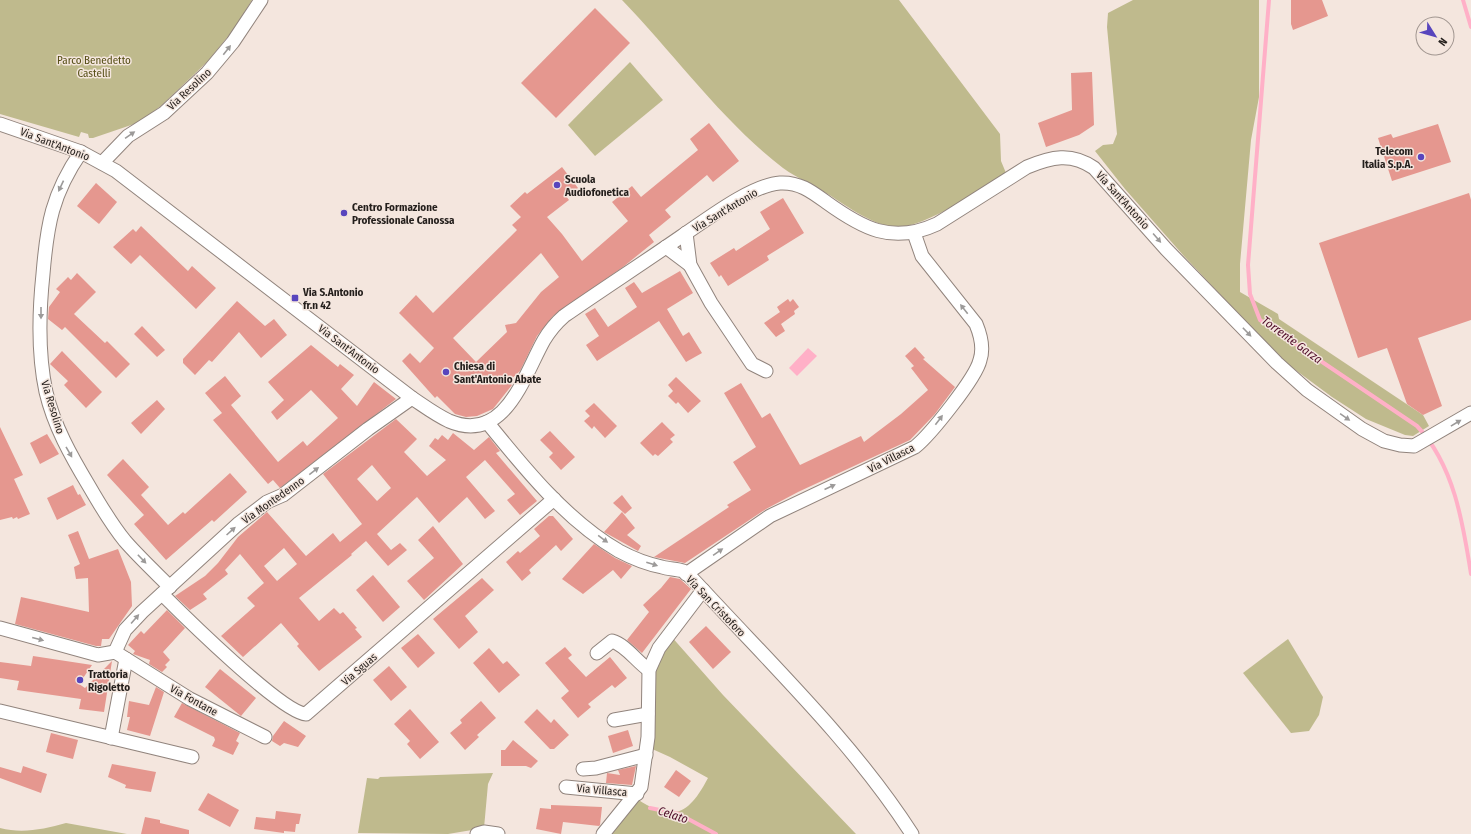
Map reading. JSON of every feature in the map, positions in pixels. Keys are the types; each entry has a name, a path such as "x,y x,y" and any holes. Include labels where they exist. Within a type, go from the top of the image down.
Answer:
{"street":[{"name":"Via Resolino","path":"102,162 128,136 164,113 207,73 233,42 261,0"},
{"name":"Via Sant'Antonio","path":"0,124 81,152 102,162 412,398 439,416 456,423 466,425 487,422 502,413 518,393 543,342 556,323 695,226 760,188 785,183 803,186 851,220 870,229 897,234 914,233 937,224 1032,165 1059,157 1082,160 1099,173 1166,249 1292,378 1344,417 1375,436 1393,443 1414,446 1471,413"},
{"name":"Via Resolino","path":"81,152 67,173 57,195 47,230 41,318 42,358 46,392 66,447 102,509 126,542 166,590"},
{"name":"Via Sant'Antonio","path":"686,233 690,265 721,319 752,364 764,374"},
{"name":"Via Villasca","path":"686,574 770,516 915,447 930,433 972,377 979,366 982,352 976,324 922,256 914,233"},
{"name":"Via Sant'Antonio","path":"666,247 690,265"},
{"name":"Via Montedenno","path":"120,655 125,630 166,590 255,511 267,502 283,495 368,429 412,398"},
{"name":"Via San Cristoforo","path":"487,422 515,457 554,499 587,528 627,555 652,565 679,570 686,574 703,590 854,754 889,800 912,834"},
{"name":"Via Sguas","path":"166,590 207,638 294,711 306,714 554,499"},
{"name":"Via Villasca","path":"603,834 637,794 641,787 646,755 649,670 658,648 703,590"},
{"path":"0,628 98,655 120,655 111,738"},
{"path":"597,653 612,642 619,643 638,663 649,670"},
{"name":"Via Fontane","path":"120,655 190,699 265,737"},
{"path":"0,710 192,757"},
{"path":"614,720 648,714"},
{"name":"Via Villasca","path":"583,769 596,768 646,755"},
{"name":"Via Villasca","path":"566,787 637,794"},
{"path":"477,834 484,832 498,834"}],"green space":[{"name":"Parco Benedetto Castelli","path":"0,0 252,0 234,29 208,61 162,105 140,122 89,138 88,134 81,132 79,137 0,114"},
{"path":"622,0 899,0 1000,134 1001,161 1006,173 983,189 952,207 937,215 908,226 888,226 871,220 789,172 761,150 719,109"},
{"path":"1133,0 1259,0 1259,97 1251,140 1240,264 1240,292 1278,314 1279,319 1423,415 1429,426 1413,436 1405,435 1366,419 1332,397 1282,360 1183,255 1125,189 1095,151 1103,145 1113,144 1117,134 1107,27 1108,13"},
{"path":"630,62 663,100 595,156 568,125"},
{"path":"670,635 723,695 856,834 609,834 637,799 661,811 679,811 687,807 694,800 708,778 650,748 652,671"},
{"path":"1288,639 1323,697 1319,715 1309,731 1291,733 1243,673"},
{"path":"493,773 488,784 484,828 448,834 358,833 367,778 378,779 380,777"},
{"path":"66,823 127,834 0,834 0,828 25,831 42,829"}],"shaded area":[{"path":"808,348 817,356 797,376 789,368"}],"building":[{"path":"1291,0 1322,0 1328,16 1293,30 1291,24"},
{"path":"595,8 630,43 556,118 521,83"},
{"path":"1092,72 1094,125 1079,135 1046,147 1038,123 1072,110 1071,73"},
{"path":"709,123 739,161 713,182 707,175 665,210 671,217 649,235 654,242 623,267 553,316 537,336 520,371 508,382 512,385 493,409 477,416 466,417 455,414 437,396 435,398 402,361 410,353 420,363 434,348 399,313 416,295 433,313 517,230 512,225 521,217 510,206 525,192 527,194 562,167 578,188 566,196 569,200 547,217 582,261 628,221 612,202 632,186 641,197 698,150 690,139","holes":["541,253 559,277 541,292 516,323 505,325 507,332 476,362 453,338"]},
{"path":"1438,124 1451,162 1392,181 1378,138 1391,134 1393,138"},
{"path":"96,183 117,202 99,224 77,206"},
{"path":"1469,193 1471,200 1471,320 1418,338 1442,406 1423,415 1407,404 1387,348 1358,358 1319,243"},
{"path":"783,198 804,233 767,256 769,260 728,286 721,275 719,277 710,263 734,248 736,251 770,229 760,212"},
{"path":"141,226 188,271 192,266 216,288 196,309 140,255 131,264 113,247 133,229 136,232"},
{"path":"680,271 693,293 667,309 683,336 689,332 702,353 686,362 659,321 597,361 586,345 599,336 585,314 595,308 608,327 637,307 625,288 634,282 642,293"},
{"path":"77,273 96,292 74,314 105,343 107,341 130,364 116,378 65,327 62,330 48,319 49,307 60,292 56,289 68,277 71,280"},
{"path":"788,299 790,302 793,299 799,307 794,311 795,314 781,324 785,331 776,337 764,323 780,312 777,307"},
{"path":"237,301 265,326 274,319 287,335 261,358 239,332 212,362 209,360 195,375 183,363 183,359"},
{"path":"142,326 165,350 157,357 134,334"},
{"path":"311,345 338,367 340,364 354,375 341,389 357,406 374,382 396,399 280,488 273,480 268,484 213,420 222,413 205,393 225,376 241,396 231,405 278,462 303,441 307,446 338,418 311,390 277,420 271,412 284,400 268,382"},
{"path":"915,347 925,358 923,359 955,387 935,414 910,440 798,492 766,509 685,563 654,557 729,507 727,505 751,490 733,462 756,447 724,393 741,383 762,418 770,413 800,465 861,436 864,442 901,414 928,390 911,368 914,366 905,356"},
{"path":"62,351 102,392 86,408 64,385 68,381 50,364"},
{"path":"676,377 701,401 688,413 678,402 676,404 668,396 673,391 668,385"},
{"path":"157,400 165,409 141,434 131,423"},
{"path":"594,403 617,426 605,438 594,426 592,429 584,421 590,416 585,411"},
{"path":"396,419 417,439 404,452 427,476 446,460 429,446 435,438 438,440 442,435 448,440 453,433 474,450 489,437 500,451 496,453 537,501 520,515 507,500 515,494 485,460 466,477 495,511 485,519 467,497 439,523 417,497 377,534 391,550 400,543 407,550 388,566 366,541 351,554 352,555 299,598 319,621 334,608 340,614 343,612 357,628 355,629 362,637 319,671 297,646 299,644 281,623 243,657 221,636 255,606 247,598 264,583 240,554 225,570 228,574 203,594 207,599 190,610 175,596 205,576 218,563 238,537 267,512 306,556 333,533 340,542 362,524 323,474","holes":["372,465 391,488 377,501 357,479","284,548 297,564 277,581 264,566"]},
{"path":"662,422 675,435 670,439 673,442 658,456 655,454 653,456 640,443"},
{"path":"0,427 23,475 14,479 30,514 18,519 17,517 13,519 12,517 0,520"},
{"path":"550,431 575,457 561,470 549,457 553,453 540,440"},
{"path":"47,434 59,454 40,464 30,443"},
{"path":"123,459 149,487 141,495 168,525 183,512 185,514 230,473 247,492 214,522 212,520 166,560 134,524 144,515 107,475"},
{"path":"73,485 78,495 80,494 86,505 57,520 47,498"},
{"path":"622,495 632,508 625,514 613,503"},
{"path":"622,512 635,528 627,535 641,546 638,551 604,532"},
{"path":"549,516 553,516 573,539 561,551 556,545 529,570 531,573 522,581 506,562 518,551 520,553 540,536 534,529"},
{"path":"433,526 463,564 424,600 407,581 434,558 418,540"},
{"path":"78,531 89,559 118,549 131,582 132,606 109,639 102,639 101,646 96,646 15,624 21,597 89,612 88,578 76,579 74,567 80,564 68,535"},
{"path":"594,544 615,558 632,566 621,579 613,570 583,594 562,579"},
{"path":"373,575 400,607 383,622 356,590"},
{"path":"670,577 680,579 691,589 642,653 627,640 649,612 643,605"},
{"path":"482,578 494,590 465,616 478,632 459,649 433,619"},
{"path":"167,610 185,628 163,652 170,660 165,665 167,667 162,672 149,664 150,660 133,654 135,651 128,645 141,631 144,634"},
{"path":"706,626 731,652 713,669 689,642"},
{"path":"418,634 435,653 418,668 401,648"},
{"path":"565,647 572,655 568,658 586,677 610,657 627,678 615,688 612,685 588,704 591,707 578,718 561,698 569,691 545,663"},
{"path":"489,648 503,664 507,661 520,675 499,693 473,663"},
{"path":"33,656 92,665 79,684 85,688 112,661 104,712 79,709 81,699 17,690 19,681 0,678 0,662 31,666"},
{"path":"389,666 407,687 391,701 373,680"},
{"path":"220,669 256,698 241,716 205,687"},
{"path":"156,687 164,692 150,736 127,730 130,717 127,717 129,701 149,705"},
{"path":"481,701 496,718 477,735 479,737 465,750 450,733 462,723 460,720"},
{"path":"182,703 240,733 236,741 239,743 233,755 212,746 215,740 214,737 174,717"},
{"path":"410,709 439,742 420,759 407,744 410,741 394,724"},
{"path":"537,709 551,723 554,719 569,735 554,749 550,749 524,722"},
{"path":"284,721 306,736 298,747 284,743 280,746 272,741 273,736"},
{"path":"628,730 633,746 613,753 608,736"},
{"path":"51,733 78,740 73,759 46,752"},
{"path":"513,740 538,761 531,768 526,766 501,766 501,750 505,750"},
{"path":"112,764 156,772 151,792 125,788 126,785 108,777"},
{"path":"23,766 47,774 41,793 0,778 0,767 21,773"},
{"path":"636,766 632,785 606,783 607,773 620,775 618,770"},
{"path":"676,770 691,781 679,797 664,787"},
{"path":"208,793 239,810 230,827 198,810"},
{"path":"551,805 602,807 600,825 563,822 561,834 536,829 540,808 551,809"},
{"path":"276,811 301,814 299,824 296,824 295,832 284,831 284,833 254,829 256,817 275,819"},
{"path":"145,817 160,820 160,823 189,830 189,834 141,834"}],"waterway":[{"name":"Torrente Garza","path":"1269,0 1248,265 1250,294 1260,320 1417,426 1430,441 1440,458 1455,496 1471,574"},
{"path":"1463,0 1471,27"},
{"name":"Celato","path":"650,808 679,814 716,834"}],"place":[{"name":"Telecom Italia S.p.A.","path":"1421,157"},
{"name":"Scuola Audiofonetica","path":"557,185"},
{"name":"Centro Formazione Professionale Canossa","path":"344,213"},
{"name":"Via S.Antonio fr.n 42","path":"295,298"},
{"name":"Chiesa di Sant'Antonio Abate","path":"446,372"},
{"name":"Trattoria Rigoletto","path":"80,680"}]}
